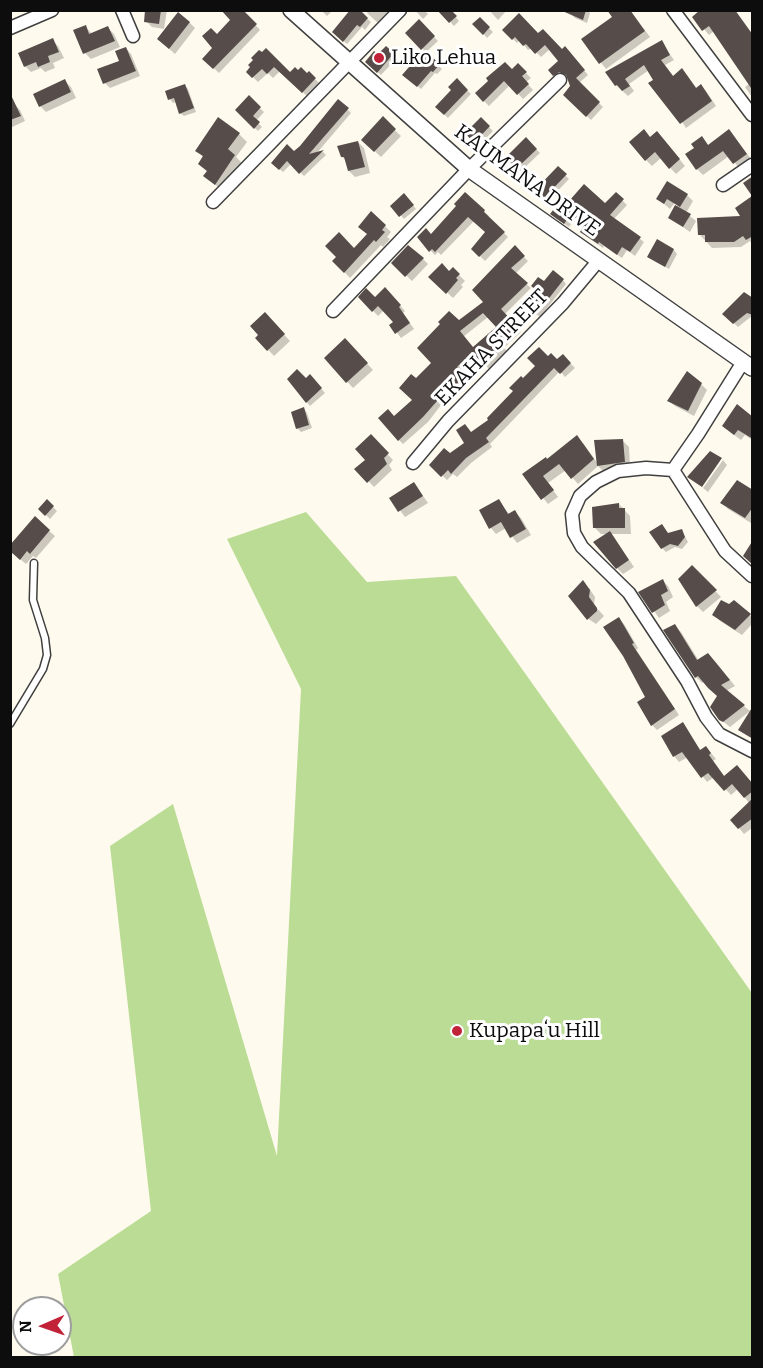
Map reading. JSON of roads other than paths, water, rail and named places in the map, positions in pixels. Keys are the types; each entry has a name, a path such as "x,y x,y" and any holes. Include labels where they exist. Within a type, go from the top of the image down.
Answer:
{"street":[{"path":"10,28 52,10"},
{"path":"122,10 133,36"},
{"name":"KAUMANA DRIVE","path":"291,10 348,64 469,169 748,365"},
{"path":"213,202 400,10"},
{"path":"673,10 753,115"},
{"path":"333,311 469,169 560,80"},
{"path":"723,185 753,165"},
{"name":"EKAHA STREET","path":"412,463 448,421 563,303 599,260"},
{"path":"673,471 748,365"},
{"path":"673,471 646,468 618,471 596,482 580,496 572,514 574,533 582,548 630,593 687,681 706,717 719,734 753,751"},
{"path":"673,471 725,551 753,576"}],"lane":[{"path":"10,724 43,669 47,655 45,638 33,600 34,563"}],"place":[{"name":"Liko Lehua","path":"379,58"},
{"name":"Kupapaʻu Hill","path":"457,1031"}]}
